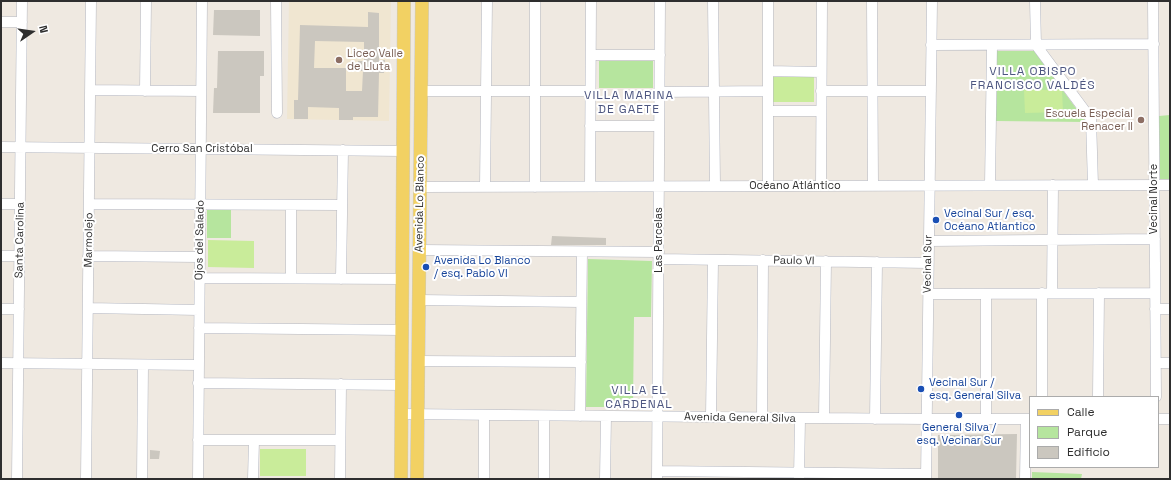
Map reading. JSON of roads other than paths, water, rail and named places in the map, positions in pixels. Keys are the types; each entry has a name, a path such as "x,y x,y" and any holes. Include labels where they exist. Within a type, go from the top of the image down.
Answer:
{"main road":[{"name":"Avenida Lo Blanco","path":"401,479 404,1"},
{"name":"Avenida Lo Blanco","path":"417,479 422,1"},
{"path":"404,23 422,23"}],"street":[{"name":"Santa Carolina","path":"17,479 22,1"},
{"name":"Marmolejo","path":"86,479 91,1"},
{"path":"145,90 146,1"},
{"name":"Ojos del Salado","path":"198,479 202,1"},
{"path":"276,1 277,113"},
{"path":"485,187 487,1"},
{"path":"535,1 535,186"},
{"path":"590,186 591,1"},
{"name":"Las Parcelas","path":"657,475 660,1"},
{"path":"713,1 715,186"},
{"path":"768,1 768,186"},
{"path":"821,186 822,1"},
{"path":"872,1 873,186"},
{"name":"Vecinal Sur","path":"926,476 932,1"},
{"path":"1035,1 1036,45 1091,119 1093,185"},
{"name":"Vecinal Norte","path":"1153,1 1156,396"},
{"path":"1,22 22,22"},
{"path":"931,45 1154,44"},
{"path":"990,185 992,45"},
{"path":"590,55 660,55"},
{"path":"768,71 821,72"},
{"path":"90,90 201,91"},
{"path":"421,91 590,91"},
{"path":"660,92 768,91"},
{"path":"821,91 931,91"},
{"path":"768,111 821,111"},
{"path":"590,126 660,126"},
{"name":"Cerro San Cristóbal","path":"1,147 403,151"},
{"path":"341,278 343,150"},
{"path":"1052,293 1053,185"},
{"name":"Océano Atlántico","path":"420,187 1170,185"},
{"path":"1,204 20,204"},
{"path":"89,204 342,205"},
{"path":"290,278 291,205"},
{"path":"929,241 1155,239"},
{"name":"Paulo VI","path":"420,250 582,252 713,260 928,262"},
{"path":"580,416 582,252"},
{"path":"1,256 19,256"},
{"path":"88,256 200,257"},
{"path":"711,417 713,260"},
{"path":"762,418 763,260"},
{"path":"824,418 826,261"},
{"path":"875,419 877,262"},
{"path":"200,278 402,279"},
{"path":"1042,293 1042,396"},
{"path":"1098,396 1099,293"},
{"path":"928,294 1155,293"},
{"path":"986,294 986,419"},
{"path":"419,300 581,302"},
{"path":"88,308 199,310"},
{"path":"1,309 19,309"},
{"path":"1155,309 1170,309"},
{"path":"199,328 402,330"},
{"path":"418,361 581,362"},
{"path":"1,363 199,365"},
{"path":"1156,363 1170,363"},
{"path":"142,479 144,364"},
{"path":"198,383 402,385"},
{"path":"340,479 341,384"},
{"name":"Avenida General Silva","path":"402,414 875,419 1028,419"},
{"path":"484,415 484,479"},
{"path":"544,416 544,479"},
{"path":"605,479 606,416"},
{"path":"799,476 800,418"},
{"path":"1025,479 1028,419"},
{"path":"1159,419 1170,419"},
{"path":"198,440 340,440"},
{"path":"253,479 254,440"},
{"path":"657,475 926,476"}],"place":[{"name":"Liceo Valle de Lluta","path":"339,60"},
{"name":"Escuela Especial Renacer II","path":"1141,120"},
{"name":"Vecinal Sur / esq. Océano Atlantico","path":"936,220"},
{"name":"Avenida Lo Blanco / esq. Pablo VI","path":"426,267"},
{"name":"Vecinal Sur / esq. General Silva","path":"921,389"},
{"name":"General Silva / esq. Vecinar Sur","path":"959,415"}],"district":[{"name":"VILLA OBISPO FRANCISCO VALDÉS","path":"1033,79"},
{"name":"VILLA MARINA DE GAETE","path":"629,103"},
{"name":"VILLA EL CARDENAL","path":"639,398"}]}
